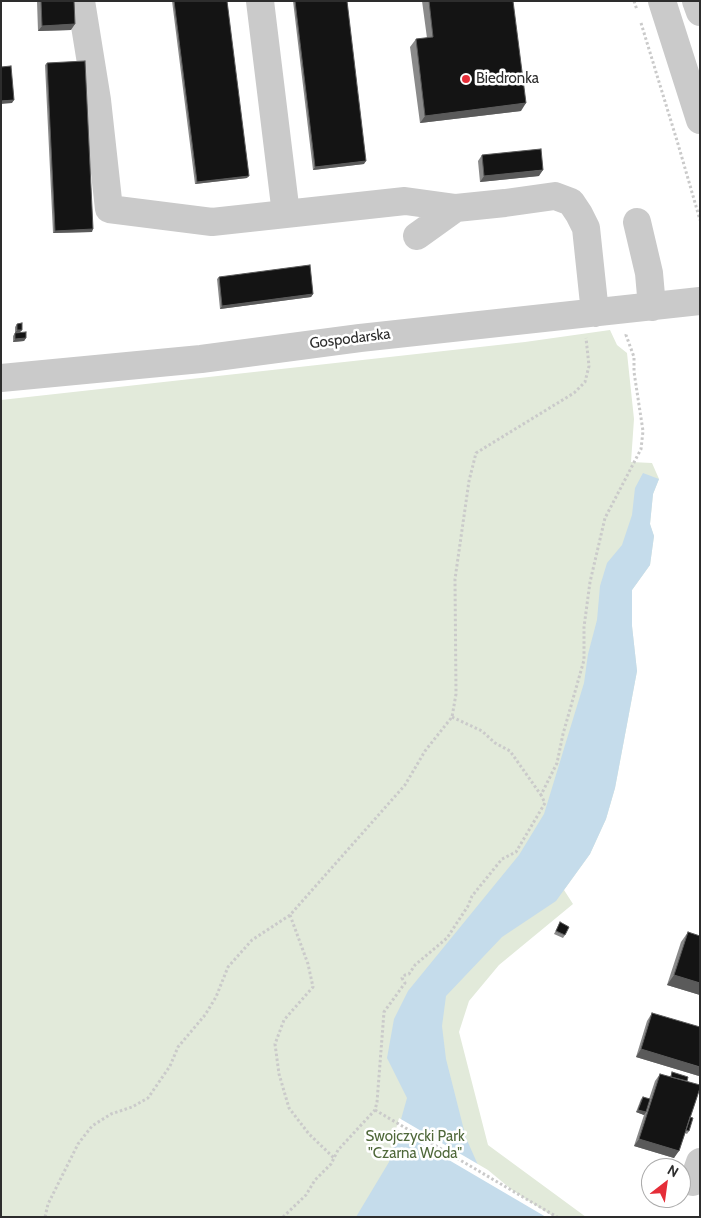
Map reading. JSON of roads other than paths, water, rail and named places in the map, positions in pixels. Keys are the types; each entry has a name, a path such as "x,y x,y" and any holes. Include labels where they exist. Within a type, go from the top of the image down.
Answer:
{"street":[{"path":"81,1 97,100 109,209 212,222 405,201 456,208 555,196 571,202 586,228 590,324"},
{"path":"260,1 286,214"},
{"path":"662,1 700,120"},
{"path":"696,1 700,12"},
{"path":"417,236 456,208"},
{"path":"637,222 649,273 652,307"},
{"name":"Gospodarska","path":"1,378 201,358 360,338 590,324 652,307 700,301"}],"water":[{"path":"643,473 659,479 653,494 650,524 654,536 650,565 632,590 632,626 637,671 615,788 606,819 590,854 556,901 502,937 446,996 442,1026 446,1059 466,1138 478,1165 511,1192 551,1217 356,1217 389,1162 407,1098 387,1058 394,1019 408,991 519,855 544,814 584,683 588,654 597,620 600,586 607,563 622,545 632,515 635,488"}],"place":[{"name":"Biedronka","path":"466,79"}],"park label":[{"name":"Swojczycki Park \"Czarna Woda\"","path":"415,1146"}]}
